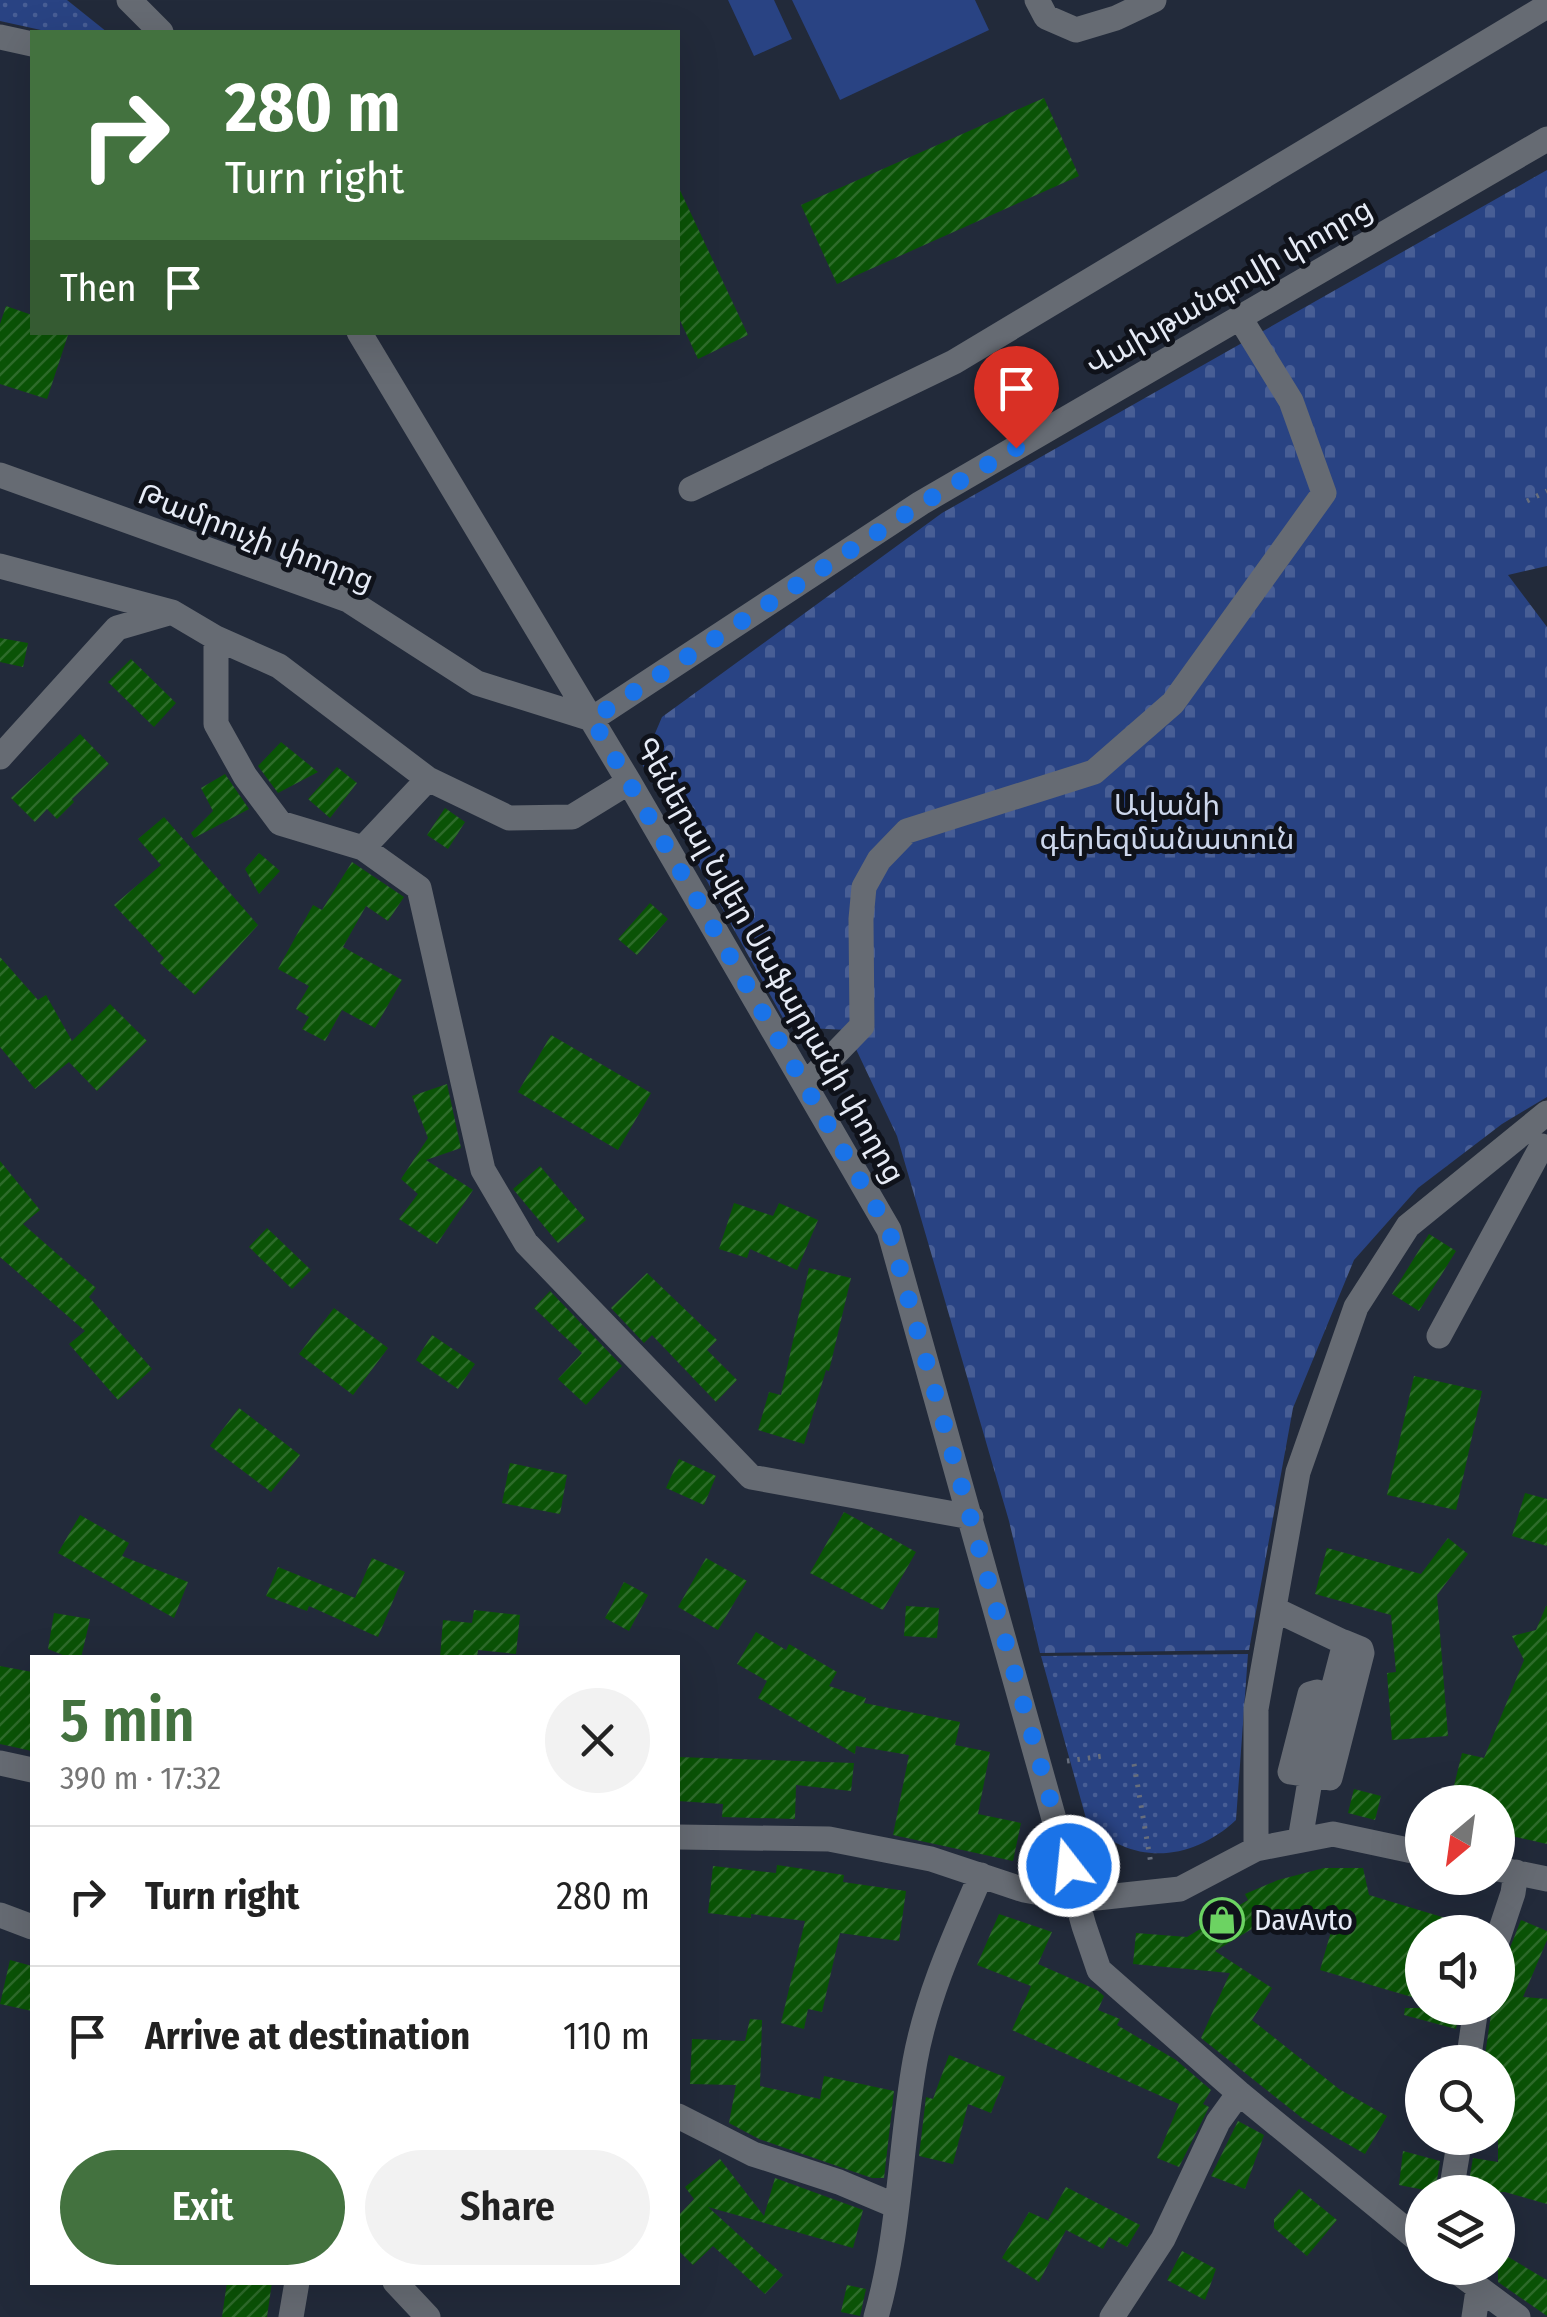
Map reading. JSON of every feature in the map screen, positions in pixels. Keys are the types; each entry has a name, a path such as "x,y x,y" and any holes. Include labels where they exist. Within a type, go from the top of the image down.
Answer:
{"street":[{"path":"129,0 159,30"},
{"path":"1038,0 1046,17 1076,30 1116,18 1154,0"},
{"path":"691,489 954,362 1547,6"},
{"path":"0,37 30,44"},
{"name":"Վախթանգովի փողոց","path":"592,719 921,504 1547,139"},
{"path":"806,1085 862,1026 864,887 879,860 907,831 1094,772 1173,703 1324,493 1291,400 1240,318"},
{"name":"Գեներալ Նվեր Սաֆարյանի փողոց","path":"361,335 592,719 889,1230 1100,1970 1239,2093 1405,2229"},
{"name":"Թամրուչի փողոց","path":"0,476 348,600 477,684 592,719"},
{"path":"0,566 172,612 216,638 279,666 428,779 509,818 572,818 629,782"},
{"path":"0,756 116,628 172,612"},
{"path":"216,638 216,724 245,776 280,822 363,848 419,888 483,1170 526,1243 751,1477 970,1517"},
{"path":"363,848 428,779"},
{"path":"1256,1849 1256,1708 1298,1472 1356,1307 1408,1226 1547,1114"},
{"path":"1439,1336 1544,1146 1507,1146"},
{"path":"1274,1609 1361,1648 1362,1653 1330,1778 1290,1772 1311,1693 1331,1698 1344,1642"},
{"path":"0,1762 30,1770"},
{"path":"1300,1840 1311,1775"},
{"path":"680,1837 829,1840 931,1859 1024,1890 1078,1900 1180,1889 1256,1849 1333,1834 1405,1849"},
{"path":"1515,1872 1547,1879"},
{"path":"876,2317 916,2058 940,1968 982,1874"},
{"path":"0,1915 30,1926"},
{"path":"1112,2317 1163,2239 1218,2122 1239,2093"},
{"path":"680,2117 753,2154 839,2182 896,2206"},
{"path":"291,2317 297,2285"},
{"path":"398,2285 428,2317"},
{"path":"1472,2285 1518,2317"},
{"path":"1474,2317 1478,2290"}],"path":[{"path":"1527,501 1547,490"},
{"path":"1040,1765 1104,1756"},
{"path":"1134,1764 1156,1894"}],"green space":[{"path":"0,0 67,0 104,30 41,30 0,21"},
{"path":"728,0 774,0 792,39 754,56"},
{"path":"792,0 975,0 989,30 840,100"},
{"name":"Ավանի գերեզմանատուն","path":"1547,170 1547,566 1508,575 1547,627 1547,1097 1502,1124 1418,1188 1354,1260 1293,1408 1249,1650 1040,1653 1009,1521 897,1136 847,1030 788,1027 642,764 662,717 942,513"},
{"path":"1248,1654 1236,1820 1200,1844 1162,1853 1123,1846 1087,1822 1041,1656"}],"building":[{"path":"1044,98 1079,176 837,284 801,205"},
{"path":"680,190 748,335 698,359 680,320"},
{"path":"6,306 30,314 30,335 68,335 47,399 0,384 0,324"},
{"path":"0,638 28,643 23,667 0,662"},
{"path":"131,659 176,703 154,727 108,682"},
{"path":"80,734 109,764 57,819 47,809 35,822 11,798"},
{"path":"281,742 318,772 278,793 258,766"},
{"path":"337,767 357,783 330,818 308,799"},
{"path":"225,774 249,809 194,838 191,833 213,811 201,788"},
{"path":"445,808 465,822 448,849 427,835"},
{"path":"164,817 258,925 195,995 160,963 164,958 114,905 161,865 138,839"},
{"path":"259,853 280,871 259,894 245,869"},
{"path":"352,862 404,897 388,921 366,906 343,947 402,980 375,1028 342,1010 325,1041 302,1029 309,1017 296,1009 309,986 278,969 313,905 322,910"},
{"path":"650,903 668,919 637,955 618,939"},
{"path":"0,957 38,1000 46,995 72,1041 110,1004 147,1041 97,1091 69,1062 35,1089 0,1047"},
{"path":"551,1035 651,1093 618,1150 518,1092"},
{"path":"447,1084 461,1148 426,1160 473,1190 437,1244 399,1219 418,1194 401,1179 428,1138 412,1096"},
{"path":"0,1161 40,1210 23,1224 96,1288 89,1297 152,1369 118,1400 69,1344 85,1331 0,1257"},
{"path":"540,1166 586,1220 558,1243 513,1189"},
{"path":"734,1203 773,1216 779,1203 818,1220 797,1270 750,1249 747,1258 719,1249"},
{"path":"267,1228 311,1270 292,1289 249,1247"},
{"path":"1429,1234 1456,1251 1419,1311 1392,1294"},
{"path":"809,1268 851,1278 829,1371 826,1370 804,1444 758,1430 769,1392 781,1395"},
{"path":"647,1273 717,1340 707,1350 737,1380 716,1402 652,1335 644,1343 611,1308"},
{"path":"550,1291 622,1366 586,1405 558,1379 582,1353 534,1308"},
{"path":"334,1308 388,1348 353,1395 299,1354"},
{"path":"432,1335 475,1364 458,1389 416,1360"},
{"path":"1414,1376 1482,1391 1456,1510 1387,1495"},
{"path":"239,1408 300,1455 271,1492 210,1446"},
{"path":"679,1459 716,1476 704,1505 666,1488"},
{"path":"510,1463 567,1475 560,1514 502,1503"},
{"path":"1525,1493 1547,1499 1547,1546 1512,1536"},
{"path":"844,1512 916,1552 883,1610 810,1573"},
{"path":"80,1515 129,1543 122,1556 188,1582 174,1618 58,1553"},
{"path":"1448,1538 1468,1554 1437,1595 1448,1736 1392,1740 1387,1673 1396,1672 1391,1615 1315,1594 1327,1548 1421,1574"},
{"path":"372,1558 405,1572 378,1637 309,1606 307,1611 266,1596 278,1567 355,1598"},
{"path":"706,1558 747,1581 718,1630 678,1607"},
{"path":"624,1582 648,1595 629,1631 605,1618"},
{"path":"906,1606 939,1608 937,1638 904,1636"},
{"path":"1547,1606 1547,1844 1515,1837 1515,1785 1454,1785 1462,1753 1484,1758 1524,1660 1512,1636 1536,1630"},
{"path":"474,1610 520,1615 516,1654 478,1650 477,1655 440,1655 443,1620 472,1623"},
{"path":"54,1613 90,1619 82,1655 63,1655 48,1649"},
{"path":"756,1632 786,1650 789,1644 837,1672 829,1686 866,1698 864,1703 960,1722 955,1745 990,1752 978,1814 1021,1823 1013,1861 893,1835 909,1755 856,1746 855,1754 758,1698 767,1681 737,1664"},
{"path":"0,1666 30,1672 30,1751 0,1744"},
{"path":"680,1757 854,1763 851,1791 796,1785 795,1819 722,1817 723,1804 680,1801"},
{"path":"1354,1789 1381,1796 1375,1820 1348,1813"},
{"path":"777,1865 844,1875 843,1882 906,1891 899,1941 840,1933 822,2012 808,2009 804,2029 781,2023 805,1921 708,1913 713,1866 776,1873"},
{"path":"1324,1868 1363,1868 1369,1895 1435,1915 1405,1915 1405,1995 1320,1970 1332,1928 1299,1932 1296,1911 1250,1930 1215,1951 1272,1988 1252,2020 1339,2089 1387,2116 1365,2154 1302,2118 1201,2038 1230,1973 1133,1964 1136,1933 1187,1937 1248,1900 1245,1894"},
{"path":"999,1914 1052,1932 1038,1964 1097,1990 1104,1996 1098,2010 1120,2019 1117,2025 1176,2060 1211,2090 1203,2104 1209,2107 1179,2167 1157,2158 1179,2104 1012,2030 1031,1986 977,1965"},
{"path":"1521,1920 1547,1931 1547,1940 1523,1997 1547,1999 1547,2204 1515,2195 1515,2175 1470,2175 1473,2158 1498,2162 1498,2155 1515,2155 1515,2045 1487,2045 1489,2025 1515,2025 1515,1935"},
{"path":"10,1960 30,1965 30,2011 0,2004"},
{"path":"750,2019 762,2020 760,2086 820,2099 824,2076 894,2091 884,2178 872,2178 759,2139 729,2123 736,2085 690,2084 692,2039 745,2041"},
{"path":"949,2055 1005,2077 991,2113 968,2104 953,2164 919,2156 926,2097 933,2099"},
{"path":"1238,2121 1264,2135 1245,2189 1211,2176"},
{"path":"1403,2151 1405,2155 1440,2161 1438,2175 1405,2175 1405,2186 1399,2185"},
{"path":"720,2159 764,2216 775,2178 863,2210 853,2248 708,2207 783,2275 765,2294 713,2246 693,2265 680,2252 680,2214 694,2199 685,2187"},
{"path":"1066,2187 1140,2225 1127,2247 1109,2237 1103,2249 1066,2230 1039,2282 1002,2258 1029,2212 1056,2224 1048,2220"},
{"path":"1299,2189 1337,2220 1307,2256 1274,2228 1274,2219"},
{"path":"1182,2251 1216,2269 1205,2300 1167,2280"},
{"path":"1515,2261 1547,2280 1547,2316 1502,2285 1515,2285"},
{"path":"227,2285 272,2285 267,2317 222,2317"},
{"path":"847,2285 866,2289 860,2316 841,2312"}],"place":[{"name":"DavAvto","path":"1222,1920"}],"route":[{"path":"1016,448 921,504 592,719 889,1230 1069,1866"}]}
